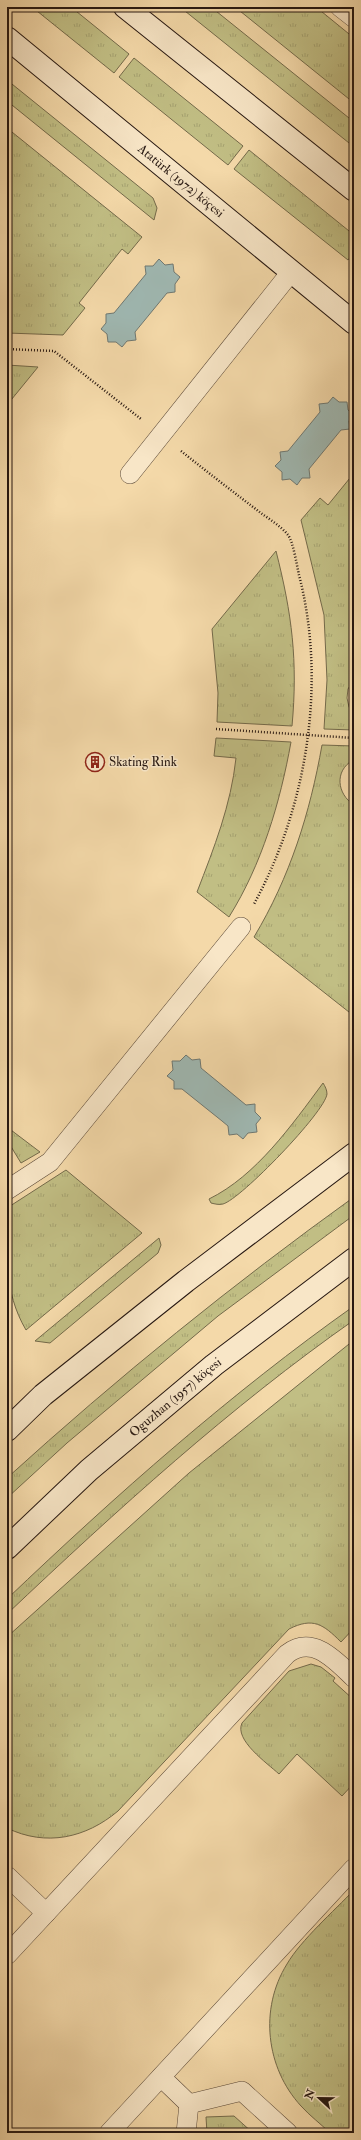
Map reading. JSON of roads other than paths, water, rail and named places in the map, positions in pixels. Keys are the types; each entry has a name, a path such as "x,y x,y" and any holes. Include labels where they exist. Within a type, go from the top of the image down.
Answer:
{"main road":[{"path":"125,7 354,190"},
{"name":"Atatürk (1972) köçesi","path":"7,38 354,323"},
{"path":"7,1430 43,1395 173,1291 354,1154"},
{"name":"Oguzhan (1957) köçesi","path":"7,1548 89,1470 214,1365 354,1259"}],"lane":[{"path":"340,7 354,18"},
{"path":"130,474 291,272"},
{"path":"7,1190 50,1162 241,927"},
{"path":"7,1956 287,1654 294,1649 303,1647 318,1649 331,1656 354,1678"},
{"path":"109,2133 354,1868"},
{"path":"7,1876 46,1913"},
{"path":"161,2077 189,2104"},
{"path":"189,2104 242,2091 288,2133"},
{"path":"186,2133 189,2104"}],"water":[{"path":"159,259 165,265 173,264 174,272 180,277 175,284 175,292 167,293 135,332 136,340 127,341 122,347 116,342 108,342 107,334 101,329 106,323 106,314 114,313 146,274 145,266 153,266"},
{"path":"333,397 339,402 347,402 348,410 354,415 349,421 350,429 341,430 309,469 310,478 302,478 297,485 290,479 282,480 282,472 275,466 281,460 280,452 288,451 320,412 319,404 328,403"},
{"path":"186,1055 192,1060 200,1059 201,1068 246,1105 255,1104 255,1112 261,1118 256,1124 257,1132 248,1133 243,1139 237,1134 229,1135 228,1126 182,1089 174,1089 174,1081 167,1076 173,1070 172,1061 180,1061"}],"place":[{"name":"Skating Rink","path":"95,762"}]}
